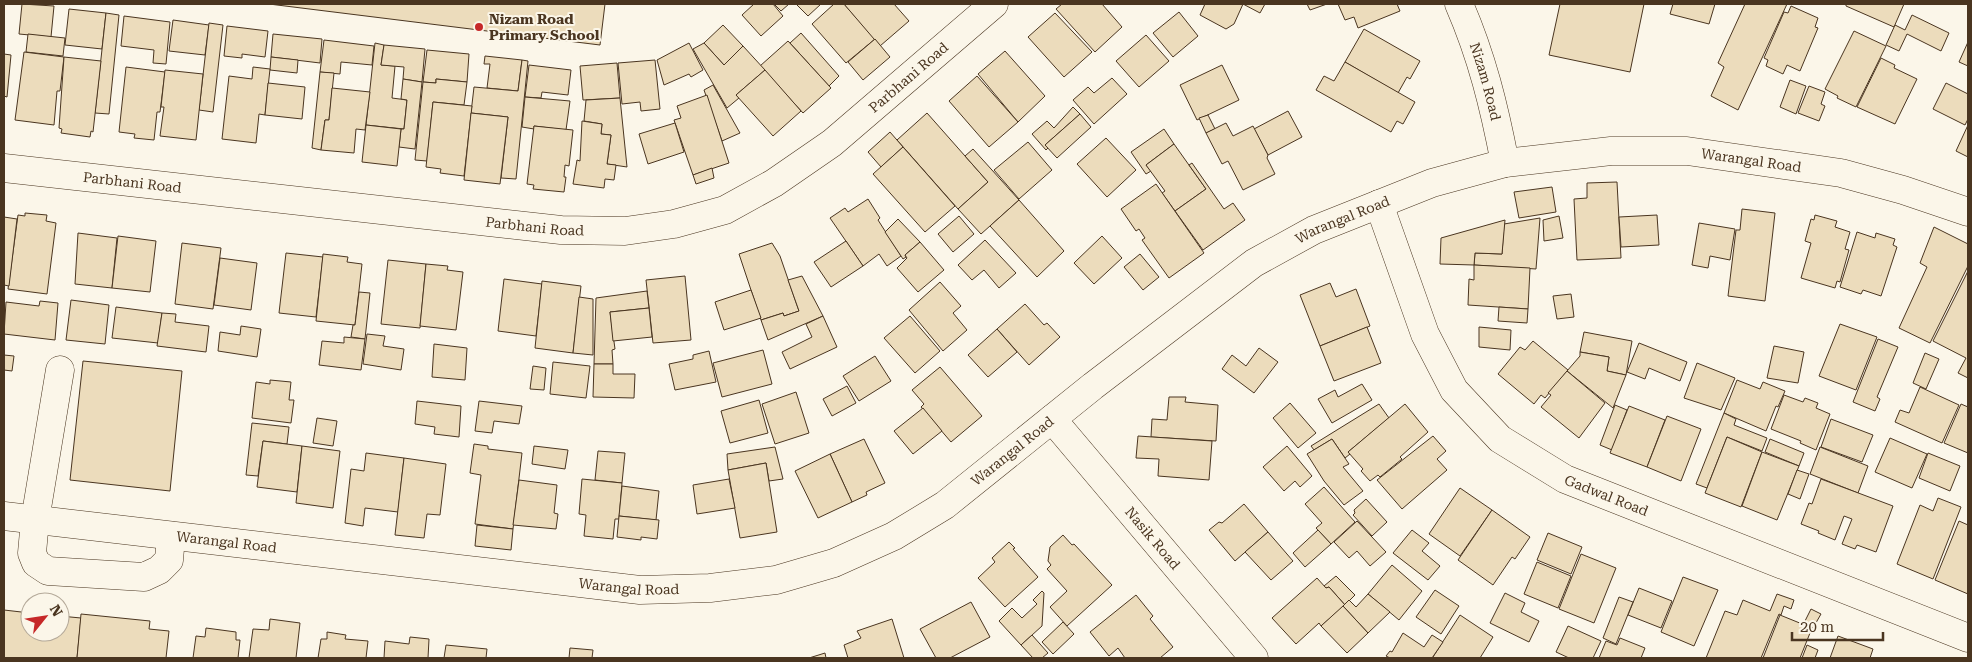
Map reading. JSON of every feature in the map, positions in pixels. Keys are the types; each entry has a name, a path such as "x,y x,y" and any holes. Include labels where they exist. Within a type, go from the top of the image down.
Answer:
{"street":[{"name":"Parbhani Road","path":"4,168 561,230 625,231 666,225 725,210 774,183 832,143 994,4"},
{"name":"Nizam Road","path":"1459,4 1475,40 1493,102 1505,163"},
{"name":"Warangal Road","path":"4,516 640,590 710,588 776,580 834,563 894,536 945,506 1052,419 1254,264 1314,230 1432,183 1505,163 1611,151 1687,151 1840,173 1903,190 1968,212"},
{"name":"Gadwal Road","path":"1379,204 1425,334 1454,390 1500,439 1565,479 1968,638"},
{"path":"60,370 34,520 32,553 36,563 48,571 144,577 159,570 169,560 171,536"},
{"name":"Nasik Road","path":"1052,419 1254,658"}],"building":[{"path":"22,4 54,6 51,37 19,34"},
{"path":"269,4 605,4 600,45"},
{"path":"754,4 773,4 783,16 761,36 742,15"},
{"path":"774,4 789,4 781,11"},
{"path":"796,4 821,4 808,16"},
{"path":"834,4 844,4 875,39 846,63 812,24"},
{"path":"844,4 894,4 909,21 880,46"},
{"path":"1062,4 1102,4 1122,27 1095,52 1056,9"},
{"path":"1205,4 1243,4 1234,24 1226,29 1200,15"},
{"path":"1243,4 1265,4 1260,13"},
{"path":"1307,4 1327,4 1310,10"},
{"path":"1338,4 1397,4 1400,11 1358,28 1354,17 1345,20"},
{"path":"1560,4 1644,4 1630,72 1549,55"},
{"path":"1673,4 1715,4 1709,24 1670,14"},
{"path":"1745,4 1787,4 1738,110 1711,96 1724,67 1718,63"},
{"path":"1846,4 1904,4 1894,27 1846,6"},
{"path":"1791,6 1818,18 1815,27 1818,28 1800,71 1787,65 1783,74 1766,66 1768,60 1764,58 1784,12 1788,13"},
{"path":"69,9 106,13 102,49 65,45"},
{"path":"1179,12 1198,36 1173,57 1153,33"},
{"path":"106,13 119,15 109,114 95,113"},
{"path":"1055,13 1092,52 1064,77 1028,37"},
{"path":"1912,15 1949,33 1941,51 1907,34 1899,51 1886,45 1895,25 1905,30"},
{"path":"124,16 170,22 166,64 153,63 154,50 121,46"},
{"path":"173,20 209,25 205,55 169,51"},
{"path":"209,23 223,25 213,112 199,110"},
{"path":"723,25 743,46 724,65 704,43"},
{"path":"227,26 268,31 265,57 242,54 242,58 224,56"},
{"path":"1364,29 1420,61 1410,79 1407,77 1398,93 1345,62"},
{"path":"1854,31 1886,46 1856,107 1837,98 1838,96 1825,89"},
{"path":"801,33 839,76 829,86 790,43"},
{"path":"28,34 65,38 63,56 26,52"},
{"path":"273,34 322,39 320,63 271,57"},
{"path":"1146,35 1169,61 1139,87 1116,61"},
{"path":"875,39 890,57 863,80 848,62"},
{"path":"324,40 374,46 372,65 341,62 340,74 320,72"},
{"path":"788,41 831,88 803,113 760,66"},
{"path":"1968,42 1968,66 1959,62"},
{"path":"375,43 384,45 381,65 395,66 392,98 407,100 404,129 366,125"},
{"path":"689,43 703,70 691,77 689,74 664,85 657,60"},
{"path":"704,43 724,65 743,46 765,70 736,95 739,98 727,108 693,49"},
{"path":"384,45 425,49 422,82 403,79 404,67 381,65"},
{"path":"427,50 469,54 467,82 436,79 436,83 423,82"},
{"path":"1005,51 1045,96 1018,122 978,74"},
{"path":"24,52 64,57 60,91 57,91 54,125 15,120"},
{"path":"4,54 11,55 7,97 4,96"},
{"path":"485,56 522,60 518,91 487,88 490,64 484,64"},
{"path":"64,57 101,61 93,132 91,131 90,137 61,133 62,129 59,128"},
{"path":"271,57 298,60 297,73 270,70"},
{"path":"1881,58 1895,65 1894,68 1917,79 1895,124 1857,107"},
{"path":"522,60 528,61 516,179 501,178 508,117 471,113 474,87 518,91"},
{"path":"655,60 660,109 641,111 640,102 622,104 618,63"},
{"path":"1345,62 1415,102 1403,124 1397,121 1391,132 1316,90 1324,76 1334,81"},
{"path":"617,63 620,98 583,100 580,66"},
{"path":"529,65 571,70 568,95 542,92 541,98 525,97"},
{"path":"1222,65 1239,100 1197,120 1180,85"},
{"path":"126,67 165,72 160,112 157,112 154,140 134,138 135,134 119,132"},
{"path":"253,67 270,69 265,115 259,114 256,143 222,139 229,76 252,79"},
{"path":"165,70 203,74 196,140 160,136 164,107 161,107"},
{"path":"765,70 801,111 773,136 736,95"},
{"path":"320,72 334,73 329,120 325,120 321,150 312,148"},
{"path":"977,76 1018,122 989,147 949,101"},
{"path":"1112,78 1127,94 1094,124 1073,100 1088,87 1094,93"},
{"path":"403,79 422,82 415,149 399,147 401,129 404,129 407,100 401,99"},
{"path":"436,79 467,82 464,105 433,102 427,161 415,160 423,82 436,83"},
{"path":"1790,80 1806,86 1796,114 1780,107"},
{"path":"268,83 305,87 302,119 265,115"},
{"path":"1946,83 1968,94 1968,119 1965,125 1933,109"},
{"path":"713,85 740,133 722,141 704,90"},
{"path":"1809,86 1825,92 1821,104 1825,106 1819,121 1798,113"},
{"path":"332,88 370,92 365,130 356,129 354,153 321,150 325,120 329,120"},
{"path":"707,95 729,163 693,175 674,120 681,118 677,106"},
{"path":"525,97 570,101 566,130 534,126 534,129 522,127"},
{"path":"620,98 627,167 607,164 611,135 601,134 602,124 584,121 586,100"},
{"path":"433,102 472,106 464,176 440,173 441,169 426,167"},
{"path":"1073,107 1080,114 1045,145 1048,148 1046,150 1032,134 1047,121 1054,128"},
{"path":"1288,111 1302,137 1268,155 1254,129"},
{"path":"471,113 508,117 500,184 464,180"},
{"path":"927,113 988,182 958,209 897,140"},
{"path":"1080,114 1091,127 1057,158 1045,145"},
{"path":"1208,115 1215,129 1206,133 1199,118"},
{"path":"582,121 602,124 601,134 611,135 607,164 616,165 614,180 605,179 604,188 573,184 577,160 580,161"},
{"path":"675,123 684,152 648,164 639,134"},
{"path":"1226,123 1233,136 1253,126 1268,155 1267,158 1275,174 1243,190 1228,161 1222,164 1206,133"},
{"path":"366,125 401,129 397,166 362,162"},
{"path":"1968,125 1968,157 1956,151"},
{"path":"534,126 573,130 569,166 565,165 564,192 533,189 534,185 527,184"},
{"path":"1164,129 1174,144 1146,165 1151,171 1146,174 1131,152"},
{"path":"890,132 903,147 881,167 868,152"},
{"path":"1106,138 1136,170 1107,197 1077,164"},
{"path":"1028,142 1052,170 1019,199 994,170"},
{"path":"1174,144 1206,189 1175,211 1162,193 1165,191 1146,165"},
{"path":"903,147 955,206 925,232 873,174"},
{"path":"973,149 1019,200 981,234 958,209 988,182 965,156"},
{"path":"1192,163 1224,209 1233,203 1245,220 1203,250 1175,211 1206,189 1189,165"},
{"path":"712,168 714,178 696,184 693,175"},
{"path":"1617,182 1621,258 1577,260 1574,199 1587,198 1587,183"},
{"path":"1156,184 1204,253 1169,278 1142,240 1145,238 1139,229 1136,231 1121,209"},
{"path":"1552,187 1556,212 1519,218 1514,192"},
{"path":"868,199 880,218 878,220 901,256 887,266 879,254 863,266 830,218 845,208 848,212"},
{"path":"1019,200 1064,251 1037,277 990,226"},
{"path":"1742,209 1775,213 1765,301 1728,296 1736,230 1740,230"},
{"path":"25,213 47,215 46,221 56,223 47,294 8,289 18,215 25,216"},
{"path":"1657,215 1659,245 1621,247 1619,217"},
{"path":"1815,215 1837,221 1835,227 1850,232 1845,249 1849,250 1840,282 1837,281 1835,288 1801,278 1811,243 1805,241 1811,219 1814,220"},
{"path":"959,216 974,234 953,252 938,234"},
{"path":"1559,216 1563,238 1544,241 1543,220"},
{"path":"4,217 17,219 9,286 4,285"},
{"path":"1540,218 1536,269 1474,265 1475,253 1502,254 1504,224"},
{"path":"898,219 920,242 903,259 885,232"},
{"path":"1505,220 1502,254 1475,253 1474,265 1440,264 1441,238"},
{"path":"1699,223 1735,229 1730,260 1710,256 1708,268 1692,265"},
{"path":"1934,227 1968,244 1968,266 1930,343 1899,328 1927,267 1920,263"},
{"path":"1857,232 1875,238 1876,233 1895,239 1893,245 1897,247 1881,296 1863,290 1861,294 1840,287"},
{"path":"78,233 117,238 112,288 75,284"},
{"path":"118,236 156,241 150,292 112,288"},
{"path":"1102,236 1122,258 1094,284 1074,263"},
{"path":"985,240 1016,273 999,288 984,270 972,280 958,265"},
{"path":"846,241 863,266 831,287 814,262"},
{"path":"920,242 944,270 918,292 897,268 907,258 905,255"},
{"path":"182,243 221,248 213,309 175,304"},
{"path":"772,243 780,256 799,311 784,316 783,313 761,320 739,254"},
{"path":"286,253 323,257 316,317 279,313"},
{"path":"323,254 348,257 347,262 362,264 355,325 316,321"},
{"path":"1140,254 1159,277 1143,290 1124,267"},
{"path":"220,258 257,263 251,310 214,305"},
{"path":"388,260 426,264 420,328 381,324"},
{"path":"426,264 448,266 447,270 463,272 456,330 420,326"},
{"path":"1474,265 1530,268 1528,309 1468,305 1469,279 1474,280"},
{"path":"1968,271 1968,378 1958,373 1966,358 1933,341"},
{"path":"685,276 691,340 653,343 646,280"},
{"path":"802,276 823,316 768,340 761,320 783,313 784,316 799,311 788,280"},
{"path":"504,279 542,284 536,336 498,331"},
{"path":"542,281 581,286 573,353 535,348"},
{"path":"940,282 961,306 953,313 967,330 943,351 909,310"},
{"path":"1330,283 1336,297 1356,289 1370,326 1320,346 1300,295"},
{"path":"751,290 761,318 724,330 715,302"},
{"path":"647,291 649,308 610,312 615,349 612,350 613,364 594,364 596,298"},
{"path":"359,292 370,293 365,339 351,337 353,325 355,325"},
{"path":"1571,294 1574,317 1557,319 1553,296"},
{"path":"579,297 593,299 593,355 573,353"},
{"path":"71,300 109,305 105,344 66,340"},
{"path":"40,301 58,303 55,340 4,334 6,302 39,306"},
{"path":"1025,304 1044,325 1047,323 1060,337 1029,365 997,329"},
{"path":"116,307 162,313 158,343 112,338"},
{"path":"1499,307 1528,309 1527,323 1498,321"},
{"path":"649,308 652,337 613,341 610,312"},
{"path":"162,313 176,314 175,322 209,326 206,352 157,346"},
{"path":"823,316 837,347 790,369 782,352 812,337 806,324"},
{"path":"910,316 940,351 915,373 884,338"},
{"path":"1840,324 1877,337 1856,390 1819,376"},
{"path":"241,326 261,329 257,357 218,351 220,332 240,335"},
{"path":"1367,327 1381,363 1334,381 1320,346"},
{"path":"1479,327 1511,330 1510,350 1479,347"},
{"path":"997,329 1017,352 988,377 968,355"},
{"path":"1584,332 1632,341 1626,375 1607,371 1609,357 1580,352"},
{"path":"367,334 385,336 383,346 404,349 401,370 363,364"},
{"path":"344,337 365,339 361,370 319,365 322,341 344,343"},
{"path":"1878,339 1898,347 1877,397 1880,399 1875,411 1853,402"},
{"path":"1533,341 1568,370 1545,398 1541,395 1534,404 1498,374 1520,347 1525,350"},
{"path":"1639,343 1687,362 1680,381 1649,368 1645,379 1627,372"},
{"path":"434,344 467,348 465,380 432,377"},
{"path":"1774,346 1804,352 1798,383 1767,378"},
{"path":"1259,348 1278,362 1254,393 1222,369 1232,355 1246,366"},
{"path":"763,350 772,384 722,397 713,363"},
{"path":"709,351 716,382 675,390 669,364 693,359 693,355"},
{"path":"1580,352 1609,357 1607,371 1626,375 1613,408 1567,371 1580,356"},
{"path":"1925,353 1939,359 1926,389 1913,383"},
{"path":"4,355 14,356 12,371 4,370"},
{"path":"875,356 891,381 859,401 843,376"},
{"path":"83,361 182,371 170,491 70,480"},
{"path":"553,362 590,366 586,398 550,394"},
{"path":"1697,363 1735,378 1721,410 1684,398"},
{"path":"594,364 613,364 613,374 635,374 634,398 593,397"},
{"path":"533,366 546,368 544,390 530,389"},
{"path":"940,367 982,416 951,442 921,407 924,404 912,390"},
{"path":"1567,371 1605,403 1579,438 1541,407 1551,395 1548,393"},
{"path":"270,380 291,382 289,400 294,400 291,423 252,418 256,382 270,384"},
{"path":"1737,380 1760,389 1763,382 1785,391 1778,407 1776,406 1766,431 1724,413"},
{"path":"1362,384 1372,400 1332,423 1318,399 1335,390 1338,397"},
{"path":"847,386 856,403 832,416 823,399"},
{"path":"1920,387 1959,405 1942,443 1895,422 1900,410 1909,413"},
{"path":"796,392 809,433 775,444 762,404"},
{"path":"1784,395 1803,402 1805,398 1818,403 1816,408 1830,414 1816,450 1800,443 1801,441 1771,429"},
{"path":"1169,397 1186,397 1185,402 1218,405 1216,441 1151,437 1152,419 1167,420"},
{"path":"759,400 768,433 730,443 721,411"},
{"path":"417,401 461,406 459,437 434,434 435,427 415,424"},
{"path":"479,401 522,406 519,424 494,421 492,433 475,431"},
{"path":"1290,403 1316,433 1298,448 1273,418"},
{"path":"1379,404 1389,418 1348,452 1350,454 1345,458 1332,439 1314,450 1311,446"},
{"path":"1405,404 1428,432 1400,457 1402,459 1380,477 1378,475 1370,481 1361,471 1363,469 1348,452"},
{"path":"1961,404 1968,407 1968,453 1944,443"},
{"path":"1615,405 1627,410 1612,450 1600,445"},
{"path":"1629,406 1665,420 1647,467 1610,453"},
{"path":"923,408 942,431 913,454 894,431"},
{"path":"1724,413 1736,419 1734,425 1767,438 1762,451 1727,437 1707,488 1696,484"},
{"path":"1667,416 1701,429 1681,481 1647,467"},
{"path":"317,418 337,421 333,446 313,443"},
{"path":"1831,419 1873,435 1862,462 1821,447"},
{"path":"252,423 289,427 287,444 263,441 258,476 246,475"},
{"path":"1138,436 1212,441 1209,480 1158,476 1159,459 1136,458"},
{"path":"1433,436 1446,451 1437,459 1447,470 1402,509 1377,480"},
{"path":"1727,437 1762,452 1741,507 1705,493"},
{"path":"1890,438 1927,454 1912,488 1875,472"},
{"path":"864,439 885,483 866,492 867,495 852,502 830,454"},
{"path":"1332,439 1349,464 1343,467 1363,491 1344,505 1324,481 1307,454"},
{"path":"1770,439 1804,453 1799,466 1765,452"},
{"path":"263,441 302,446 297,492 257,487"},
{"path":"474,444 488,446 488,449 522,453 513,529 475,524 481,475 470,473"},
{"path":"302,446 340,451 333,508 296,503"},
{"path":"534,446 568,450 565,469 532,464"},
{"path":"1287,446 1312,476 1300,487 1295,481 1284,491 1263,467"},
{"path":"775,447 783,479 769,481 766,463 728,470 727,454"},
{"path":"1820,447 1868,466 1858,493 1810,474"},
{"path":"598,451 625,453 622,483 595,480"},
{"path":"1762,452 1799,466 1777,520 1742,506"},
{"path":"366,453 404,458 398,512 365,508 363,526 345,523 351,469 364,471"},
{"path":"1928,453 1960,466 1950,491 1919,478"},
{"path":"830,454 852,502 818,518 795,471"},
{"path":"404,458 446,464 440,515 427,514 424,538 395,535"},
{"path":"766,463 777,532 740,538 728,470"},
{"path":"1797,470 1809,474 1800,499 1788,494"},
{"path":"582,479 622,483 619,519 615,519 613,539 584,536 586,515 579,514"},
{"path":"729,479 735,508 697,514 693,485"},
{"path":"1821,479 1893,506 1876,552 1857,545 1855,549 1842,544 1852,519 1844,516 1835,540 1801,524 1809,503 1812,504"},
{"path":"519,480 557,485 554,513 558,514 556,529 513,525"},
{"path":"622,486 659,491 656,520 619,516"},
{"path":"1324,487 1355,522 1331,544 1316,528 1322,523 1305,504"},
{"path":"1460,488 1492,510 1460,556 1429,534"},
{"path":"1938,498 1961,507 1933,579 1897,564 1920,505 1933,511"},
{"path":"1366,499 1387,522 1372,536 1353,515 1355,513 1354,510"},
{"path":"1244,504 1268,532 1235,561 1209,530 1219,522 1222,523"},
{"path":"1492,510 1530,537 1515,559 1512,557 1493,585 1458,560"},
{"path":"619,516 659,520 657,539 641,537 641,540 617,537"},
{"path":"1357,521 1386,552 1370,566 1357,551 1349,558 1334,542"},
{"path":"1959,521 1968,525 1968,594 1935,580"},
{"path":"477,525 513,529 511,550 475,546"},
{"path":"1318,530 1331,544 1305,567 1293,553"},
{"path":"1412,530 1429,543 1422,551 1440,566 1428,580 1393,553"},
{"path":"1268,532 1293,561 1271,580 1245,552"},
{"path":"1548,533 1582,547 1571,574 1537,560"},
{"path":"1063,535 1072,545 1074,544 1112,585 1067,626 1050,607 1067,591 1047,569 1051,565 1048,561 1050,547"},
{"path":"1009,542 1038,577 1005,607 978,578 995,562 992,558"},
{"path":"1581,554 1616,568 1594,623 1559,609"},
{"path":"1537,562 1571,576 1558,608 1524,594"},
{"path":"1392,565 1422,591 1399,620 1368,594"},
{"path":"1336,576 1355,595 1345,605 1329,587 1326,588 1324,586"},
{"path":"1683,577 1718,590 1694,646 1661,632"},
{"path":"1317,578 1326,588 1329,587 1345,605 1321,626 1319,623 1296,644 1272,618"},
{"path":"1639,588 1672,601 1661,628 1628,615"},
{"path":"1435,590 1459,606 1441,634 1416,617"},
{"path":"1042,591 1044,593 1042,626 1021,645 999,621 1012,608 1022,618 1037,604 1033,600"},
{"path":"1505,593 1525,603 1521,612 1539,621 1529,642 1490,623"},
{"path":"1368,594 1390,612 1368,633 1343,606 1349,600 1356,607"},
{"path":"1777,594 1794,600 1791,609 1784,606 1781,615 1779,614 1761,658 1706,658 1725,611 1737,615 1743,600 1770,611"},
{"path":"1136,595 1153,616 1150,619 1173,647 1160,658 1125,658 1118,648 1109,656 1090,632"},
{"path":"1619,597 1633,602 1616,644 1603,638"},
{"path":"971,602 990,637 950,658 936,658 920,629"},
{"path":"1343,606 1368,633 1347,653 1321,626"},
{"path":"1811,609 1821,614 1813,628 1804,623"},
{"path":"4,610 20,612 20,642 70,642 70,617 81,618 77,658 4,658"},
{"path":"81,614 150,621 149,629 169,631 166,658 77,658"},
{"path":"1460,615 1493,637 1480,658 1433,657"},
{"path":"1780,615 1812,628 1800,658 1763,658"},
{"path":"270,619 300,623 296,658 249,658 253,629 269,630"},
{"path":"892,619 904,658 848,658 844,645 861,638 857,631"},
{"path":"1063,622 1074,634 1053,654 1042,642"},
{"path":"1568,626 1601,641 1593,658 1569,658 1556,652"},
{"path":"206,628 236,632 236,640 240,640 238,658 193,658 196,636 205,637"},
{"path":"327,632 346,635 345,639 368,641 366,658 318,658 321,639 327,639"},
{"path":"1403,633 1424,647 1432,635 1443,642 1432,658 1390,658 1386,656 1390,651 1392,652"},
{"path":"1032,635 1048,653 1042,658 1033,658 1021,645"},
{"path":"1838,636 1873,649 1870,658 1830,658"},
{"path":"410,637 429,639 428,658 384,658 385,641 409,644"},
{"path":"1620,638 1645,648 1641,658 1599,658 1606,641 1617,645"},
{"path":"446,645 487,649 486,658 444,658"},
{"path":"1807,645 1818,650 1815,658 1802,658"},
{"path":"570,648 593,650 592,658 569,658"},
{"path":"825,653 826,658 809,658"}],"place":[{"name":"Nizam Road Primary School","path":"479,27"}]}
